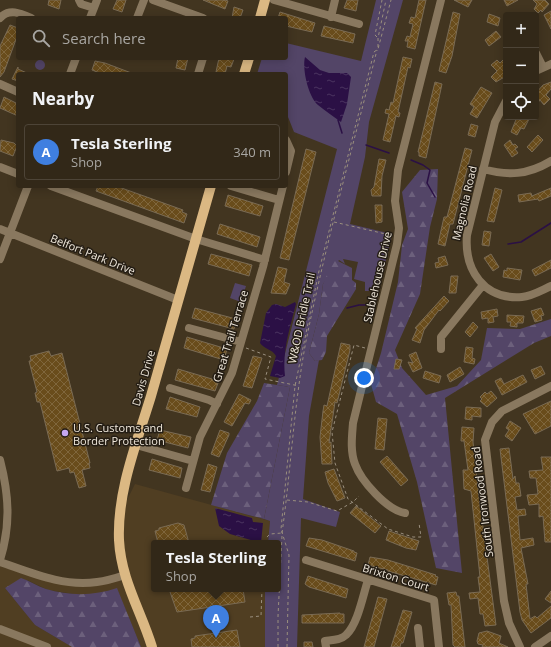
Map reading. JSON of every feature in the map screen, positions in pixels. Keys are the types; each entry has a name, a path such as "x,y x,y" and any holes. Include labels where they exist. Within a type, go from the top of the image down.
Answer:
{"main road":[{"path":"261,16 265,0"},
{"path":"245,72 248,60"},
{"name":"Davis Drive","path":"152,647 133,600 125,575 119,541 119,522 125,486 136,445 210,188"}],"street":[{"path":"79,0 81,4 96,4 91,16"},
{"path":"138,16 144,0"},
{"path":"153,0 197,16"},
{"path":"274,0 359,24"},
{"path":"331,17 335,0"},
{"name":"Stablehouse Drive","path":"405,513 399,512 378,497 363,479 355,464 352,446 353,423 397,244 399,228 395,200 398,170 441,0"},
{"path":"0,18 6,14 16,12 26,16"},
{"path":"71,72 75,60"},
{"path":"199,72 202,60"},
{"path":"0,84 16,91"},
{"name":"Magnolia Road","path":"503,107 495,122 466,235 465,249 468,263 483,285 507,297 523,297 551,286"},
{"path":"288,143 291,148 288,162"},
{"path":"483,169 502,173 522,173 534,170 551,161"},
{"path":"0,167 16,173"},
{"path":"0,259 27,188"},
{"path":"56,188 196,239 265,260"},
{"path":"238,188 279,200"},
{"name":"Great Trail Terrace","path":"186,488 200,437 218,404 232,373 265,260 282,188"},
{"name":"Belfort Park Drive","path":"0,229 178,300"},
{"path":"441,349 441,337 483,285"},
{"path":"189,328 241,344"},
{"name":"South Ironwood Road","path":"520,647 508,623 504,601 486,440 492,422 502,411 551,386"},
{"path":"170,388 218,404"},
{"path":"136,445 193,460"},
{"path":"0,460 8,522 0,561 55,580 77,584 98,582 125,575"},
{"name":"Brixton Court","path":"306,560 434,600 439,647"},
{"path":"326,647 325,641 339,639 346,635 353,626 368,580"},
{"path":"418,628 420,647"},
{"path":"0,629 47,647"},
{"path":"534,647 551,636"}],"path":[{"path":"378,38 375,35 375,29 382,0"},
{"path":"281,542 287,500 294,414 306,341 334,222 378,49 378,38 386,0"},
{"name":"W&OD Bridle Trail","path":"287,647 289,567 288,555 282,533 282,518 295,386 320,264 374,52 378,49 391,0"},
{"path":"334,222 393,236"},
{"path":"241,344 271,357 266,379 299,386"},
{"path":"287,500 308,502 338,511 353,502 359,496"},
{"path":"266,540 270,534 282,533"},
{"path":"250,617 262,616 262,592"},
{"path":"278,647 279,592"}],"shaded area":[{"path":"135,484 270,521 268,540 151,540 151,592 265,592 265,647 155,647 134,601 124,549 124,506"},
{"path":"0,562 77,584 125,575 152,647 141,647 117,589 96,595 81,595 48,590 27,580 5,588 35,625 72,647 0,647"}],"green space":[{"path":"376,0 403,0 369,122 365,157 350,224 392,234 380,285 373,284 370,291 365,291 365,282 354,279 358,262 343,259 345,264 339,260 323,284 319,314 309,353 315,361 319,360 309,416 303,499 340,512 336,527 301,518 297,647 265,647 265,592 281,592 281,540 268,540 270,521 264,519 290,387 277,385 337,149 294,132 288,117 288,72 258,72 261,60 288,60 288,43 361,61"},
{"path":"38,60 42,60 45,65 42,70 38,70 35,67 35,63"},
{"path":"438,169 437,199 430,227 420,294 395,350 402,368 426,395 457,386 481,360 487,328 520,329 551,319 551,336 534,343 445,398 462,573 436,568 417,482 397,414 376,402 371,384 381,353 398,282 402,245 408,229 402,192 420,170"},
{"path":"334,259 352,268 352,280 356,283 356,289 327,336 326,352 322,360 315,361 309,353 319,314 323,284"},
{"path":"235,283 246,286 241,302 230,298"},
{"path":"264,383 290,387 264,519 211,505 227,453 257,401"},
{"path":"21,578 46,589 73,594 100,593 117,588 141,647 72,647 35,625 5,588"}],"water":[{"path":"305,57 320,70 329,73 347,73 351,77 347,104 341,122 314,101 305,75"},
{"path":"295,302 296,304 286,349 284,367 285,376 280,378 270,376 276,356 260,343 266,313 272,305 276,304 285,307"},
{"path":"215,508 252,518 253,522 263,523 261,540 251,540 230,534 219,526"}],"building":[{"path":"49,0 61,0 59,9 48,5"},
{"path":"117,0 126,0 122,12 113,9"},
{"path":"203,0 225,0 228,1 225,9"},
{"path":"347,0 358,0 356,11 344,8"},
{"path":"419,0 426,0 415,49 407,47 408,41 405,41 407,36 410,37 413,24 409,23 411,17 415,18"},
{"path":"454,0 472,0 468,7"},
{"path":"504,0 518,0 507,6"},
{"path":"533,0 545,0 549,4 542,12 541,10 537,12 534,9 537,4"},
{"path":"234,7 243,10 241,16 232,16"},
{"path":"551,11 551,29 544,15"},
{"path":"280,12 315,23 312,32 288,26 288,16 279,16"},
{"path":"453,12 460,14 452,56 446,73 439,71"},
{"path":"489,14 500,18 498,26 487,22"},
{"path":"10,25 16,27 16,39 4,72 0,77 0,46"},
{"path":"324,26 355,34 353,43 321,36"},
{"path":"496,31 501,37 489,46 485,40"},
{"path":"403,57 412,59 410,68 408,67 398,112 400,113 399,117 396,116 390,142 383,140 389,114 385,113 386,109 389,110 391,102 393,103"},
{"path":"178,60 188,60 185,70 176,68"},
{"path":"219,60 234,60 231,67 227,66 226,72 216,72"},
{"path":"497,60 500,63 503,60 503,78 496,82 491,77 497,71 491,65"},
{"path":"95,61 129,72 97,72 92,70"},
{"path":"18,67 18,69 25,72 16,72 16,80 12,79"},
{"path":"435,82 442,84 426,158 419,156 418,152"},
{"path":"551,82 551,89 546,95 550,99 544,105 540,100 539,101 539,90 543,85"},
{"path":"481,87 492,93 477,118 470,114 474,107 470,104"},
{"path":"4,97 16,103 16,115 0,108"},
{"path":"516,120 528,120 524,129 521,128 517,135 511,132"},
{"path":"471,124 478,126 475,137 468,135"},
{"path":"538,135 543,140 532,152 527,147"},
{"path":"1,140 14,143 16,145 13,156 0,151"},
{"path":"510,140 513,145 515,144 518,147 515,149 518,153 512,157 504,145"},
{"path":"465,148 472,150 453,224 450,224 445,246 438,244 444,217 447,217"},
{"path":"306,149 316,152 289,260 280,258"},
{"path":"379,159 386,160 382,176 381,196 372,196 371,190 374,187"},
{"path":"97,188 122,188 183,210 182,212 187,214 184,223 96,191"},
{"path":"495,188 502,190 494,222 487,221"},
{"path":"551,188 551,196 539,201 538,199 519,202 518,195 531,193 532,196"},
{"path":"228,195 263,206 260,216 225,206"},
{"path":"375,205 382,205 382,222 376,223"},
{"path":"220,224 260,237 257,247 217,234"},
{"path":"484,231 491,232 489,246 482,245"},
{"path":"211,254 252,265 249,276 208,264"},
{"path":"491,254 499,267 493,271 484,258"},
{"path":"445,256 448,265 436,268 435,263 439,262 438,258"},
{"path":"551,260 551,268 535,276 532,270"},
{"path":"278,267 287,269 284,282 290,284 286,294 271,293"},
{"path":"507,268 522,270 520,280 503,277 504,270 507,271"},
{"path":"451,276 458,276 456,293 449,293"},
{"path":"444,296 449,301 440,311 439,310 424,330 420,343 412,340 417,329 415,328"},
{"path":"195,308 236,319 234,329 192,318"},
{"path":"541,308 544,315 541,316 542,320 535,322 531,311"},
{"path":"497,309 498,316 493,317 494,322 488,323 488,318 482,319 481,312"},
{"path":"507,315 524,316 523,323 517,323 517,327 510,326 511,322 507,322"},
{"path":"473,322 478,327 470,337 465,332"},
{"path":"187,337 227,349 224,360 184,348"},
{"path":"341,343 350,345 350,350 337,403 335,402 329,443 331,442 332,464 322,464 320,437 323,411 324,405 327,406"},
{"path":"466,347 473,348 472,358 475,359 474,364 464,362"},
{"name":"U.S. Customs and Border Protection","path":"49,351 51,356 62,353 90,463 90,468 82,470 86,486 79,488 74,472 70,473 69,468 57,471 40,402 37,402 35,393 37,392 29,361 31,361 30,356"},
{"path":"416,352 422,368 413,372 408,362 413,363 409,355"},
{"path":"253,356 262,358 252,388 243,386"},
{"path":"396,359 402,360 399,369 394,369"},
{"path":"541,366 545,374 535,379 531,370"},
{"path":"460,367 464,374 450,382 447,375"},
{"path":"178,369 212,379 218,383 215,391 175,380"},
{"path":"425,371 441,376 439,383 423,378"},
{"path":"523,375 527,382 502,395 495,381 501,378 504,384"},
{"path":"491,391 497,398 487,407 480,401 482,399 480,397 485,392 487,394"},
{"path":"239,394 251,400 249,404 245,403 232,426 224,422"},
{"path":"170,397 200,407 197,417 166,409"},
{"path":"551,401 551,426 535,434 523,414"},
{"path":"466,407 481,408 481,417 472,416 472,420 465,419"},
{"path":"378,418 387,419 384,450 375,449"},
{"path":"510,421 521,428 512,441 505,436 509,430 506,428"},
{"path":"462,427 474,428 473,442 479,497 496,625 485,626 483,614 480,614 478,598 470,599 469,593 480,592 478,577 480,577 471,491 464,489 463,470 468,470 464,441 461,441"},
{"path":"160,430 191,437 188,448 157,440"},
{"path":"220,430 229,433 229,435 219,457 211,454"},
{"path":"509,448 513,479 515,476 516,483 519,483 521,496 515,497 517,510 525,509 526,515 518,516 520,540 533,538 534,545 521,548 528,584 526,584 530,619 535,616 537,618 551,606 551,618 531,633 522,620 520,612 500,449"},
{"path":"387,456 408,480 401,486 380,462"},
{"path":"541,457 551,457 551,542 545,542 543,516 539,517 539,504 529,505 527,495 538,494 536,478 530,478 529,471 543,470"},
{"path":"152,459 182,468 180,478 149,470"},
{"path":"208,464 217,467 210,492 201,490"},
{"path":"334,469 345,498 337,501 328,483 325,472"},
{"path":"356,506 381,526 375,533 350,513"},
{"path":"178,523 184,525 188,540 157,540 155,531 159,530 159,528"},
{"path":"389,531 419,541 416,550 406,548 386,540"},
{"path":"309,538 322,540 354,551 357,553 355,561 306,546"},
{"path":"370,557 388,560 436,575 435,576 438,577 436,585 368,565"},
{"path":"308,576 348,589 346,598 309,587 305,584"},
{"path":"551,591 551,603 545,599"},
{"path":"170,592 243,592 245,602 177,612"},
{"path":"456,592 457,596 459,596 465,647 455,647 453,645 451,605 449,605 447,593"},
{"path":"378,597 387,599 374,647 364,647"},
{"path":"403,610 412,612 403,643 401,643 400,647 391,647"},
{"path":"344,614 344,623 302,623 302,615"},
{"path":"237,630 240,647 192,647 191,639 195,638 195,636"},
{"path":"487,631 501,636 499,643 508,647 482,647 483,645 478,644 477,641 479,633"},
{"path":"304,642 312,642 313,647 304,647"}],"waterway":[{"path":"338,120 342,133"},
{"path":"366,145 389,153"},
{"path":"411,160 430,170 427,183 435,197"},
{"path":"508,244 521,242 551,223"},
{"path":"347,308 359,305 371,305"}],"place":[{"name":"U.S. Customs and Border Protection","path":"65,433"},
{"name":"Tesla Sterling","path":"216,638"}]}
